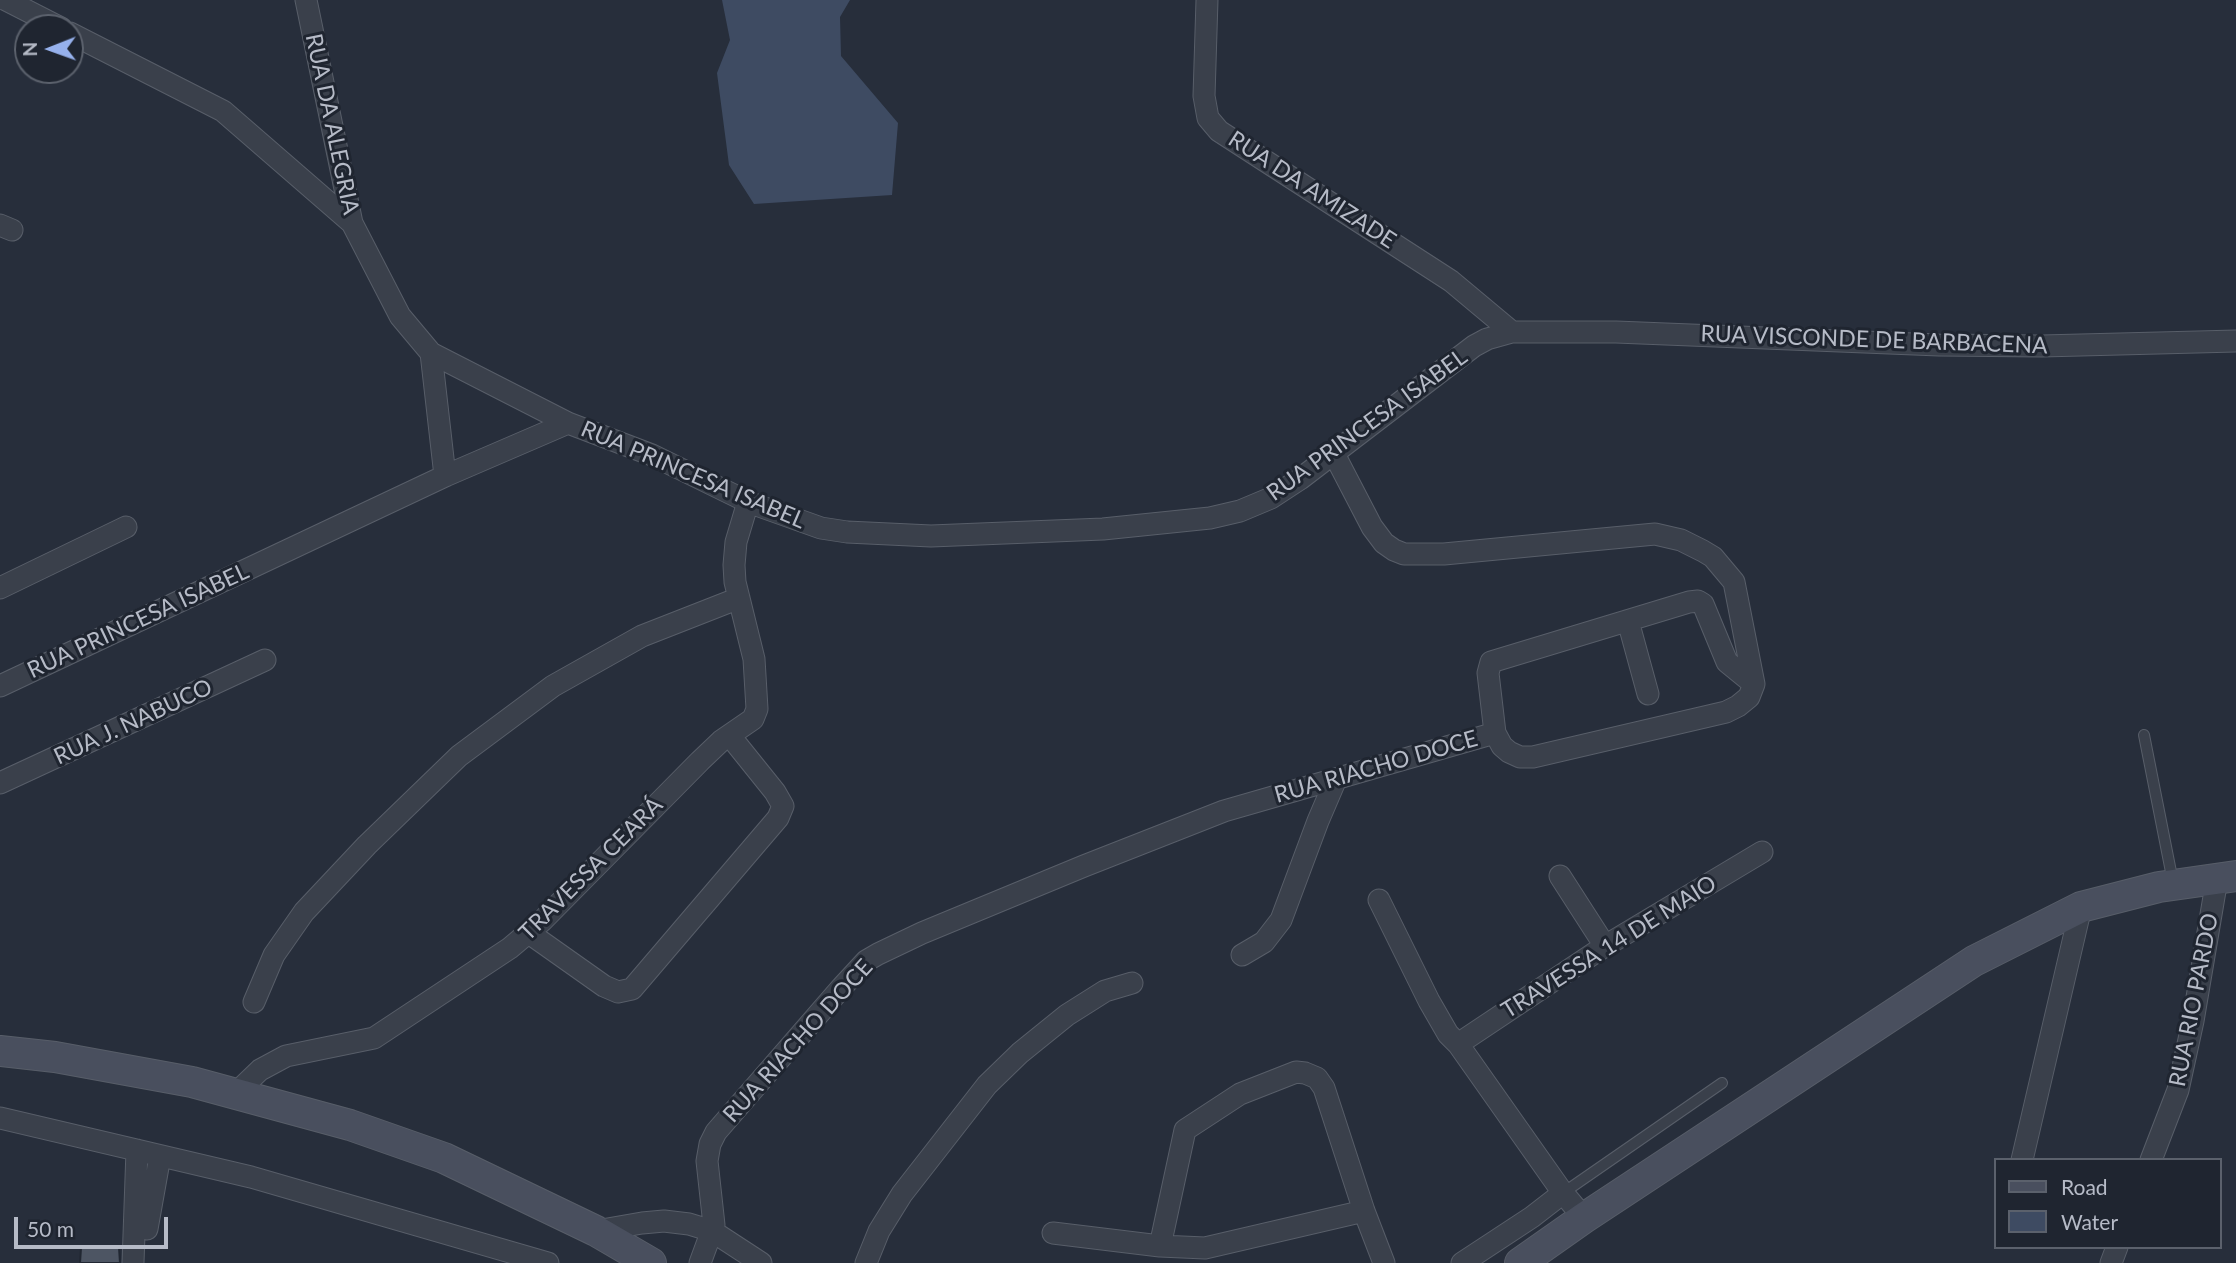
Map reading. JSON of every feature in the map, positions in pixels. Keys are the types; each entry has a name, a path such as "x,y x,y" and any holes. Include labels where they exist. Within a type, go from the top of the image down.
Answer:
{"main road":[{"path":"1520,1263 1974,961 2081,907 2174,885 2226,877"},
{"path":"0,1051 126,1069 236,1093 350,1125 444,1158 596,1231 637,1259"}],"street":[{"path":"6,0 34,14"},
{"name":"RUA DA ALEGRIA","path":"306,0 352,223 400,316 431,353 568,423"},
{"name":"RUA DA AMIZADE","path":"1207,0 1204,96 1208,117 1219,131 1451,281 1512,332"},
{"path":"84,40 223,111 352,223"},
{"name":"RUA VISCONDE DE BARBACENA","path":"1512,332 1616,332 1991,345 2236,342"},
{"name":"RUA PRINCESA ISABEL","path":"0,686 445,477 568,423 652,455 748,502 821,528 846,532 931,536 1103,529 1210,518 1240,511 1271,498 1474,346 1487,338 1512,332"},
{"path":"431,353 445,477"},
{"path":"1333,452 1372,527 1384,542 1405,554 1444,554 1655,534 1681,540 1703,551 1713,557 1734,582 1754,684"},
{"name":"TRAVESSA CEARÁ","path":"236,1093 260,1070 285,1056 374,1038 452,988 529,933 700,761 753,719 757,709 754,659 734,582 735,553 748,502"},
{"path":"0,588 127,527"},
{"path":"254,1002 274,956 304,912 367,845 459,756 553,686 642,636 739,598"},
{"path":"1495,733 1488,673 1491,663 1698,601 1703,604 1727,662 1754,684"},
{"path":"1628,621 1648,694"},
{"name":"RUA J. NABUCO","path":"0,783 265,660"},
{"name":"RUA RIACHO DOCE","path":"700,1263 713,1225 707,1161 710,1144 716,1132 866,961 934,928 1224,811 1495,733 1502,746 1520,757 1551,754 1726,712 1749,697 1754,684"},
{"path":"529,933 604,986 618,992 632,989 778,818 783,806 730,736"},
{"path":"1242,955 1265,942 1281,920 1336,779"},
{"name":"TRAVESSA 14 DE MAIO","path":"1458,1044 1605,946 1762,852"},
{"path":"1560,876 1605,946"},
{"name":"RUA RIO PARDO","path":"2152,1158 2178,1090 2226,877"},
{"path":"1379,900 1451,1038 1584,1218"},
{"path":"2022,1158 2081,907"},
{"path":"866,1263 879,1231 902,1194 987,1085 1020,1053 1067,1015 1105,991 1132,983"},
{"path":"1160,1246 1185,1130 1240,1094 1296,1072 1311,1075 1324,1088 1384,1263"},
{"path":"0,1118 264,1181 548,1263"},
{"path":"133,1263 137,1150"},
{"path":"147,1263 146,1235 150,1200 160,1156"},
{"path":"1462,1263 1563,1193"},
{"path":"1053,1233 1160,1246 1205,1248 1223,1246 1298,1225 1364,1211"},
{"path":"596,1231 642,1223 689,1224 712,1231 761,1263"}],"lane":[{"path":"2144,735 2174,885"},
{"path":"1563,1193 1721,1083"}],"water":[{"path":"722,0 850,0 840,17 841,56 898,123 892,195 754,204 729,165 717,73 730,40"}],"building":[{"path":"119,1247 120,1263 80,1263 81,1248"}]}
